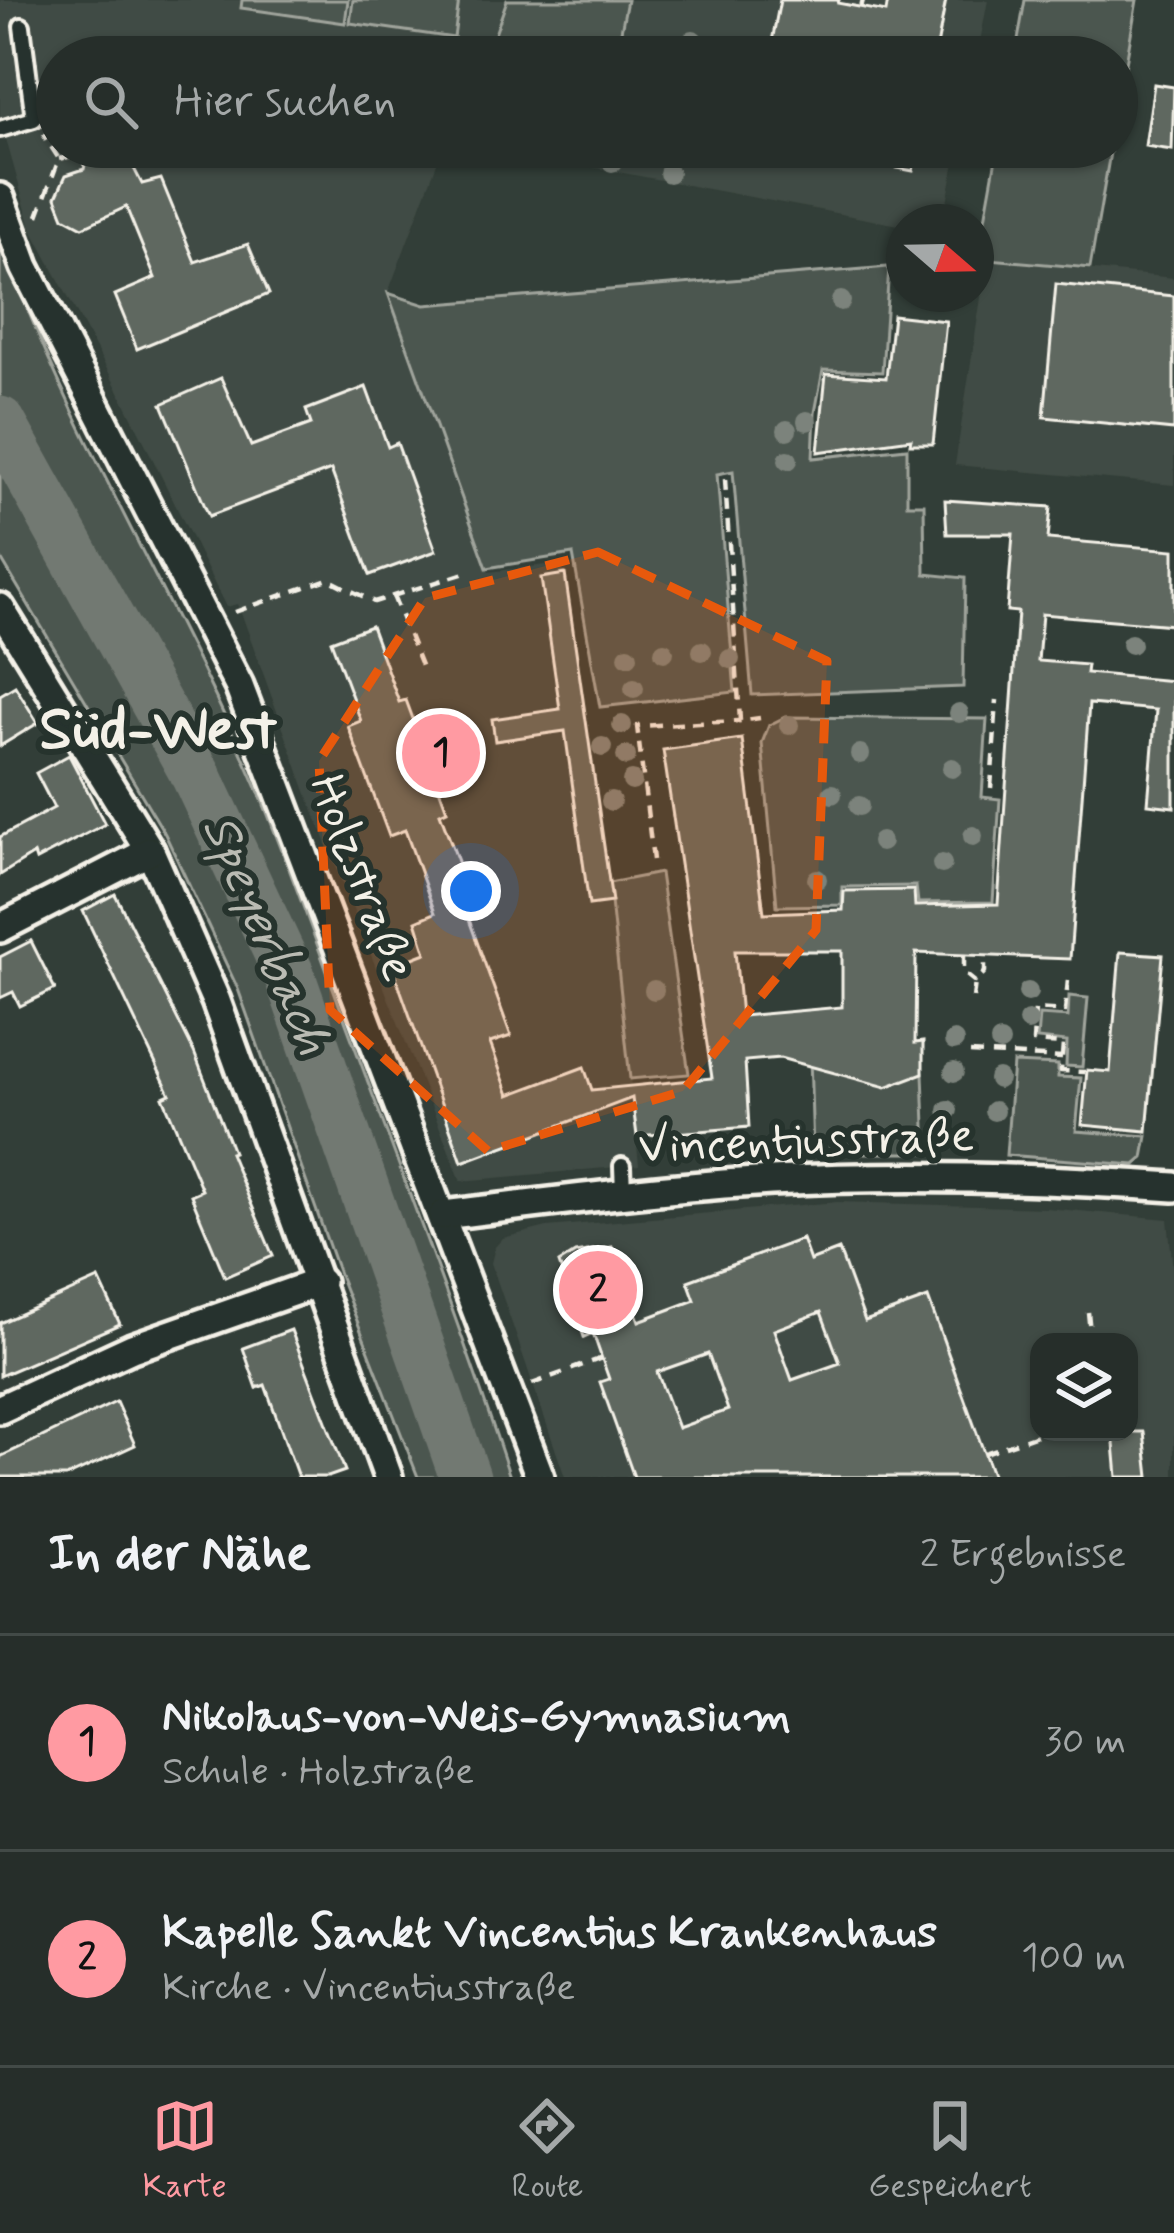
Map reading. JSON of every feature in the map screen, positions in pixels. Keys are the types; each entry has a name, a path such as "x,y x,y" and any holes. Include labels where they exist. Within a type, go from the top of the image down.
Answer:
{"street":[{"name":"Holzstraße","path":"0,199 25,267 239,686 540,1477"},
{"path":"0,608 150,851 216,1001 388,1477"},
{"path":"0,928 150,851"},
{"path":"1174,1172 1174,1187"},
{"name":"Vincentiusstraße","path":"442,1215 622,1180 1046,1178 1174,1187"},
{"path":"0,1409 132,1348 320,1282"}],"lane":[{"path":"0,129 34,118 22,26"}],"path":[{"path":"11,229 38,216 55,168"},
{"path":"725,478 740,721"},
{"path":"240,610 328,579 374,602 468,572"},
{"path":"393,596 423,670"},
{"path":"991,788 997,700"},
{"path":"653,860 637,726 760,718"},
{"path":"964,955 964,973 975,982"},
{"path":"973,998 975,982 985,972 985,956"},
{"path":"1068,980 1065,1011 1035,1009 1033,1042 1063,1044 1061,1071 1085,1072"},
{"path":"970,1053 1062,1058"},
{"path":"1088,1312 1090,1333"},
{"path":"532,1384 602,1358"},
{"path":"985,1454 1030,1438"}],"highlighted area":[{"path":"598,552 827,661 816,930 683,1091 488,1151 330,1010 319,761 425,598"}],"shaded area":[{"path":"0,0 988,0 981,36 36,36 36,168 435,168 388,293 489,572 562,563 612,902 639,1165 461,1181 237,604 226,607 31,228 0,118"},
{"path":"242,0 348,0 345,23 241,8"},
{"path":"353,0 459,0 454,36 350,23"},
{"path":"507,0 627,0 620,36 494,36"},
{"path":"1025,0 1137,0 1131,36 1019,36"},
{"path":"597,168 954,168 947,204 886,204 886,223"},
{"path":"994,168 1107,168 1090,268 994,259 994,204 988,204"},
{"path":"0,237 57,378 226,719 270,819 510,1477 418,1477 340,1277 238,989 165,834 0,557"},
{"path":"994,260 1174,278 1174,485 955,465 979,312 994,312"},
{"path":"886,267 882,372 823,370 813,458 907,448 907,504 924,504 925,574 965,578 963,687 752,695 733,471 717,474 735,692 600,707 573,554 487,568 388,293 425,305"},
{"path":"785,717 987,719 982,797 1000,799 993,902 918,903 916,886 842,887 842,905 777,906 762,743 769,725"},
{"path":"660,873 689,1074 630,1079 609,883"},
{"path":"1069,996 1088,998 1082,1067 1066,1066 1067,1042 1037,1039 1039,1015 1068,1017"},
{"path":"810,1056 923,1073 926,1153 813,1153"},
{"path":"1013,1063 1058,1065 1058,1077 1081,1078 1076,1131 1147,1136 1143,1158 1135,1165 1006,1155"},
{"path":"837,1202 1046,1208 1168,1219 1174,1281 1174,1477 565,1477 491,1263 503,1238 547,1227"}],"building":[{"path":"780,0 839,0 886,12 888,0 946,0 939,36 773,36"},
{"path":"1154,84 1174,87 1172,150 1145,146"},
{"path":"134,168 142,184 161,179 195,262 248,244 269,294 137,349 115,295 155,278 126,207 83,227 64,217 56,197 66,175 84,169"},
{"path":"1056,284 1174,296 1174,430 1044,417"},
{"path":"893,315 946,321 933,444 910,444 911,439 818,452 826,374 886,378"},
{"path":"221,378 251,446 311,424 306,410 366,387 388,447 397,443 436,551 370,575 331,470 209,516 162,404"},
{"path":"945,500 1051,507 1048,539 1174,550 1174,625 1042,614 1038,661 1087,665 1086,673 1174,681 1174,807 1148,804 1156,710 1089,704 1070,959 916,953 915,1043 923,1042 923,1073 886,1087 780,1058 745,1061 749,1127 637,1136 632,1098 462,1162 392,966 426,953 416,921 435,913 405,830 389,836 348,726 361,721 331,641 371,626 399,702 406,700 447,810 440,813 472,899 463,903 511,1036 490,1043 509,1095 584,1067 592,1090 712,1078 663,750 742,739 764,913 843,910 844,891 914,890 915,906 998,904 1018,612 1007,611 1013,534 947,534","holes":["735,951 842,951 842,1007 741,1016"]},
{"path":"565,574 612,902 589,905 565,731 495,741 492,719 560,709 541,578"},
{"path":"15,686 38,723 0,746 0,695"},
{"path":"69,755 105,824 36,860 34,854 0,875 0,837 54,808 36,773"},
{"path":"115,894 194,1052 273,1256 225,1277 191,1195 202,1190 163,1097 170,1094 83,911"},
{"path":"31,941 55,989 20,1006 13,992 0,998 0,957"},
{"path":"1120,952 1163,955 1147,1131 1082,1125 1087,1070 1110,1072"},
{"path":"802,1239 810,1261 839,1250 865,1321 928,1298 993,1477 634,1477 600,1382 609,1379 593,1333 584,1337 559,1263 575,1253 612,1247 639,1321 695,1300 688,1281","holes":["821,1312 840,1363 792,1380 774,1330","708,1354 728,1410 678,1428 657,1372"]},
{"path":"99,1279 120,1324 0,1376 0,1323"},
{"path":"291,1330 345,1471 328,1477 298,1477 265,1385 257,1388 243,1348"},
{"path":"116,1402 135,1445 66,1477 0,1477 0,1457"},
{"path":"1138,1432 1144,1432 1149,1477 1117,1477 1114,1441 1138,1441"}],"waterway":[{"name":"Speyerbach","path":"0,422 196,775 289,974 465,1477"}],"place":[{"name":"Nikolaus-von-Weis-Gymnasium","path":"441,753"},
{"name":"Kapelle Sankt Vincentius Krankenhaus","path":"598,1290"}],"district":[{"name":"Süd-West","path":"158,731"}]}
